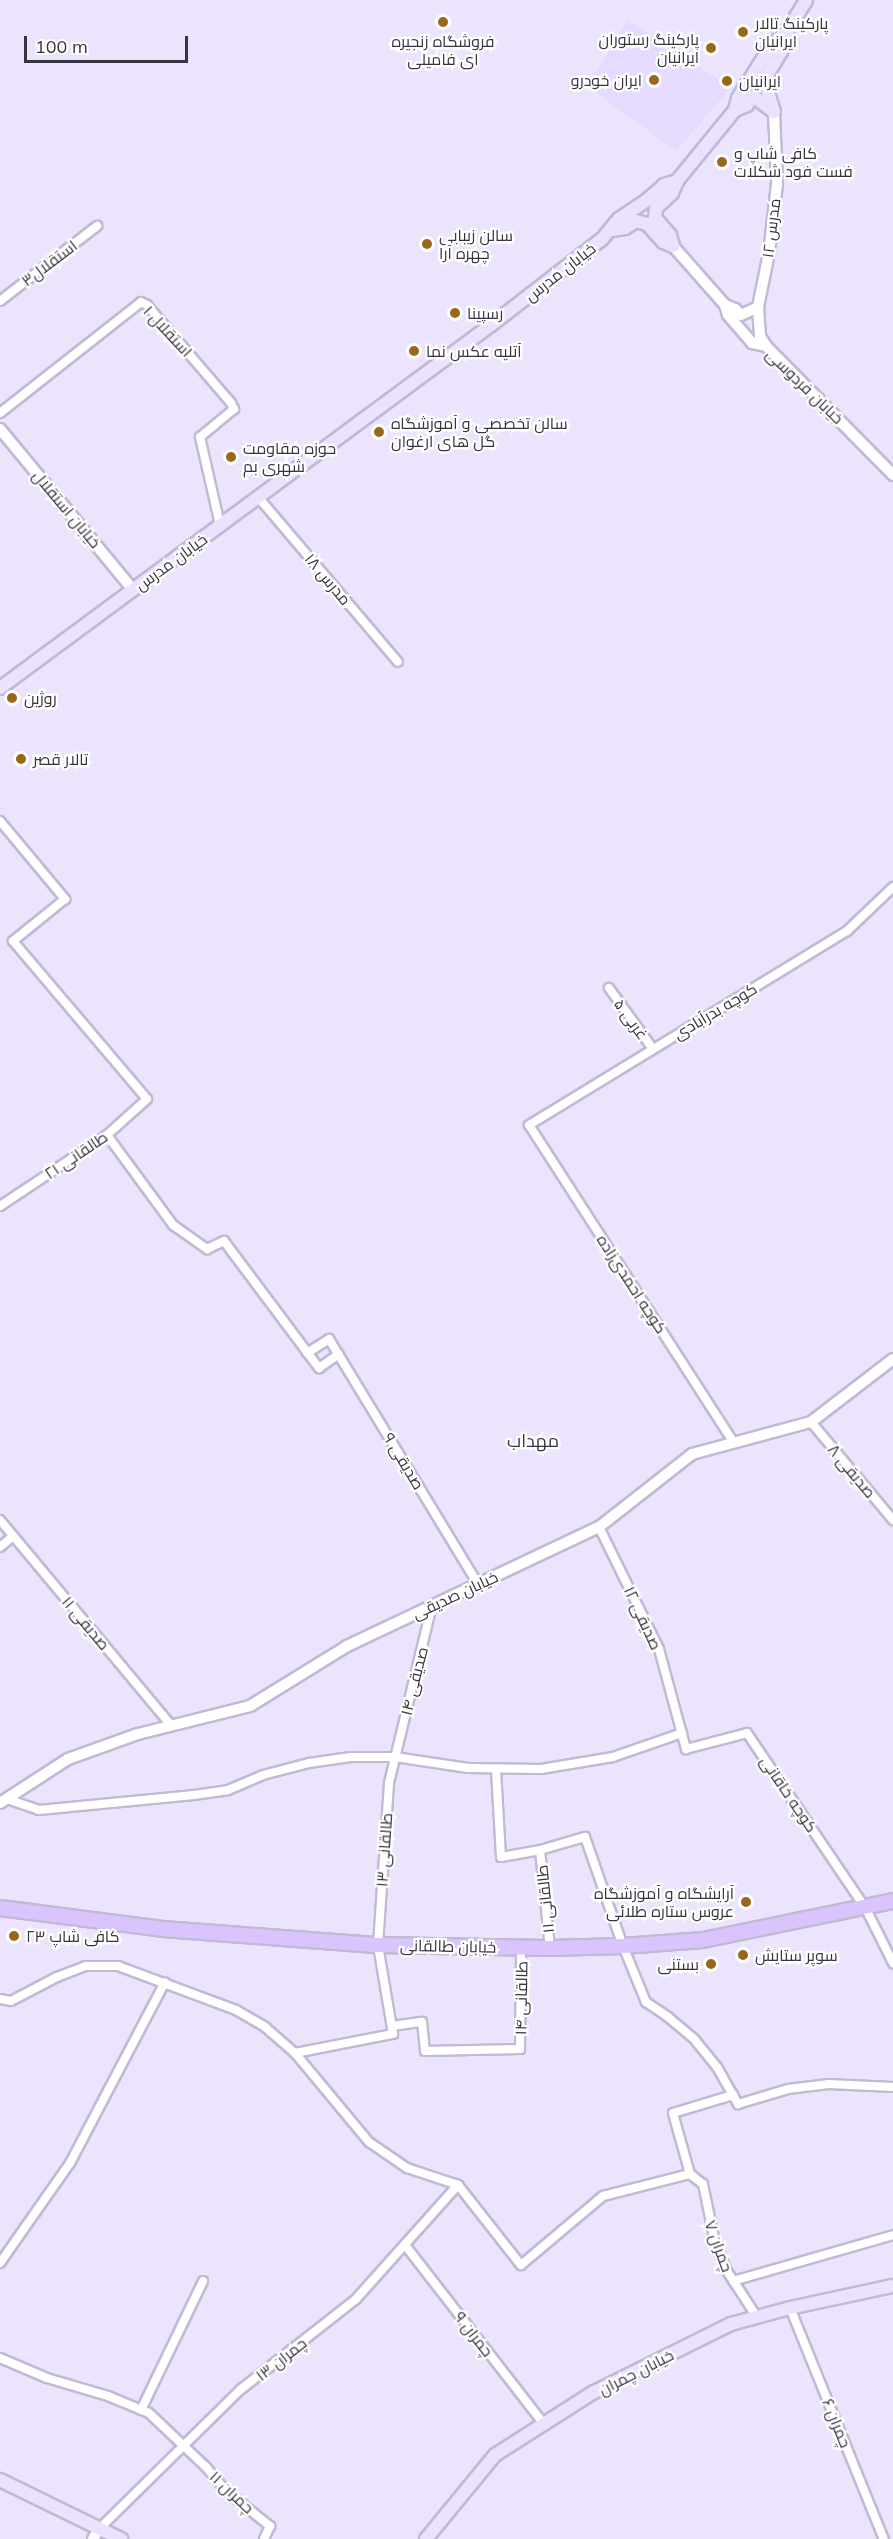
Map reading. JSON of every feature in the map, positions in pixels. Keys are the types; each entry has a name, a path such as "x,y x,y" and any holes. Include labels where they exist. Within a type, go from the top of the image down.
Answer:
{"main road":[{"name":"خیابان مدرس","path":"0,688 491,325 613,230 619,219 664,185 677,181 735,110 738,98 771,46 787,31 806,0"},
{"path":"774,112 764,80 781,52 787,31"},
{"path":"735,110 747,105 753,96 774,112"},
{"path":"673,246 670,235 655,218 656,207 672,193 677,181"},
{"path":"613,230 625,228 636,221 647,224 663,242 673,246"},
{"name":"خیابان طالقانی","path":"0,1908 163,1929 378,1945 550,1948 623,1946 703,1940 893,1901"},
{"name":"خیابان چمران","path":"426,2539 495,2455 594,2392 731,2324 790,2308 893,2286"},
{"path":"0,2480 96,2534 121,2539"}],"street":[{"name":"مدرس ۱۲","path":"766,346 760,336 758,307 769,253 777,184 774,112"},
{"name":"استقلال۳","path":"0,301 97,226"},
{"name":"خیابان فردوسی","path":"673,246 725,305 728,315 752,343 766,346 893,475"},
{"name":"استقلال ۱","path":"0,413 141,302 147,305 234,409 200,437 220,525"},
{"path":"725,305 735,309 741,315 758,307"},
{"name":"خیابان استقلال","path":"0,429 133,590"},
{"name":"مدرس ۱۸","path":"258,497 398,662"},
{"name":"طالقانی ۲۱","path":"0,821 65,899 13,941 147,1099 107,1135 0,1206"},
{"name":"کوچه بدرآبادی","path":"529,1125 847,931 893,887"},
{"name":"۵ غربی","path":"609,988 654,1049"},
{"name":"کوچه احمدی‌زاده","path":"529,1125 734,1443"},
{"path":"107,1135 173,1225 207,1249 224,1240 319,1368 339,1354"},
{"name":"صدیقی ۹","path":"307,1353 329,1339 478,1584"},
{"name":"خیابان صدیقی","path":"3,1801 68,1759 138,1734 250,1706 346,1646 599,1527 692,1454 811,1422 893,1359"},
{"name":"صدیقی ۸","path":"811,1422 893,1520"},
{"name":"صدیقی ۱۱","path":"0,1520 171,1725"},
{"name":"صدیقی ۱۲","path":"599,1527 659,1648 686,1749"},
{"path":"0,1547 13,1536"},
{"name":"صدیقی ۱۴","path":"395,1757 432,1605"},
{"path":"3,1801 39,1810 154,1800 228,1790 263,1775 309,1763 351,1757 395,1757 440,1765 496,1770 577,1764 622,1754 682,1733"},
{"name":"کوچه خاقانی","path":"686,1749 747,1733 865,1907"},
{"name":"طالقانی ۱۳","path":"393,2030 378,1945 389,1783 395,1757"},
{"path":"496,1770 501,1857 540,1850 585,1837 623,1946 646,2002 668,2017 694,2040 717,2067 738,2104 788,2089 829,2084 893,2087"},
{"name":"طالقانی ۱۱","path":"540,1850 550,1948"},
{"path":"865,1907 893,1963"},
{"name":"طالقانی ۱۴","path":"393,2030 422,2022 426,2051 520,2049 521,1948"},
{"path":"0,1999 11,2001 57,1977 87,1966 118,1966 236,2010 265,2027 296,2053 369,2142 407,2168 458,2185 521,2265 603,2196 690,2174"},
{"path":"0,2263 69,2163 165,1982"},
{"path":"296,2053 393,2030"},
{"name":"چمران ۷","path":"733,2095 674,2113 690,2174 703,2184 715,2242 733,2281 757,2317"},
{"name":"چمران ۱۳","path":"96,2534 240,2390 356,2299 458,2185"},
{"path":"733,2281 893,2235"},
{"name":"چمران ۹","path":"405,2245 544,2424"},
{"path":"141,2410 203,2281"},
{"name":"چمران ۶","path":"790,2308 884,2539"},
{"path":"0,2358 47,2378 108,2396 149,2413 183,2446"},
{"name":"چمران ۱۱","path":"183,2446 225,2490 270,2526 264,2539"}],"shaded area":[{"name":"ایران خودرو","path":"628,20 731,88 676,151 587,86"}],"place":[{"name":"فروشگاه زنجیره ای فامیلی","path":"443,22"},
{"name":"پارکینگ تالار ایرانیان","path":"743,32"},
{"name":"پارکینگ رستوران ایرانیان","path":"711,48"},
{"name":"ایران خودرو","path":"654,80"},
{"name":"ایرانیان","path":"727,81"},
{"name":"کافی شاپ و فست فود شکلات","path":"722,162"},
{"name":"سالن زیبایی چهره آرا","path":"427,244"},
{"name":"رسپینا","path":"455,313"},
{"name":"آتلیه عکس نما","path":"414,351"},
{"name":"سالن تخصصی و آموزشگاه گل های ارغوان","path":"379,432"},
{"name":"حوزه مقاومت شهری بم","path":"231,457"},
{"name":"روژین","path":"12,698"},
{"name":"تالار قصر","path":"21,759"},
{"name":"آرایشگاه و آموزشگاه عروس ستاره طلائی","path":"746,1902"},
{"name":"کافی شاپ ۲۳","path":"14,1936"},
{"name":"سوپر ستایش","path":"743,1955"},
{"name":"بستنی","path":"711,1964"}],"district":[{"name":"مهداب","path":"533,1441"}]}
